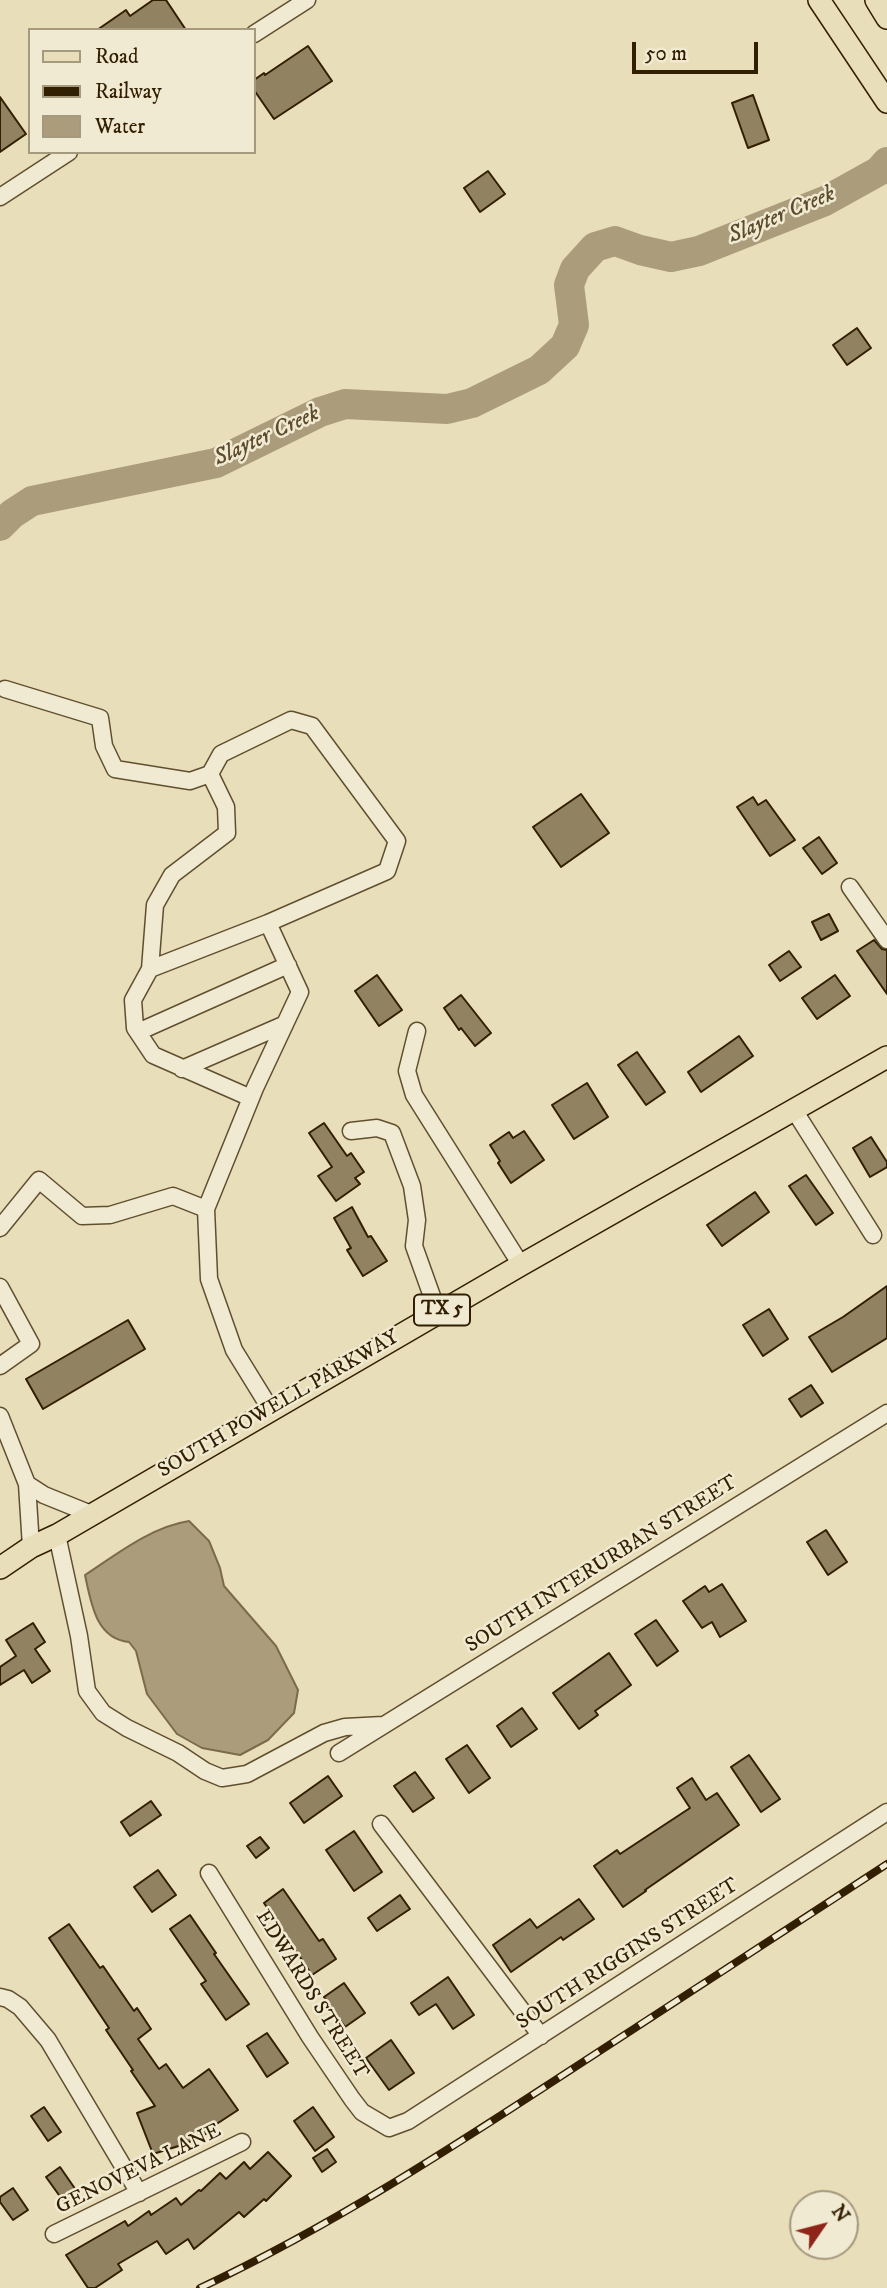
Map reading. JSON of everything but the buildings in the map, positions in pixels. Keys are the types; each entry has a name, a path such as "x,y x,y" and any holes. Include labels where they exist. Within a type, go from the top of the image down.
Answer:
{"main road":[{"path":"819,0 887,102"},
{"path":"876,0 887,18"},
{"name":"SOUTH POWELL PARKWAY","path":"0,1568 31,1547 57,1535 521,1265 887,1057"}],"street":[{"path":"256,33 307,0"},
{"path":"0,197 66,154"},
{"path":"5,690 100,718 104,746 115,769 190,781 211,775 221,754 291,720 312,726 397,841 387,871 268,923 150,969"},
{"path":"211,775 226,807 227,833 172,875 155,905 150,969 133,1000 135,1028 153,1055 251,1098"},
{"path":"850,887 887,940"},
{"path":"268,923 300,992 251,1098 206,1209 209,1279 234,1350 271,1410"},
{"path":"138,1032 288,965"},
{"path":"182,1069 283,1025"},
{"path":"417,1031 407,1071 414,1095 521,1265"},
{"path":"794,1110 873,1235"},
{"path":"351,1131 377,1128 392,1133 412,1186 417,1220 414,1246 438,1313"},
{"path":"0,1228 40,1180 82,1216 110,1215 173,1196 206,1209"},
{"path":"0,1287 31,1344 0,1366"},
{"name":"SOUTH INTERURBAN STREET","path":"339,1753 887,1413"},
{"path":"0,1416 27,1484 31,1547"},
{"path":"27,1484 44,1495 91,1514"},
{"path":"57,1535 79,1636 87,1691 103,1713 127,1728 178,1752 205,1771 222,1778 247,1774 324,1733 345,1727 384,1725"},
{"name":"SOUTH RIGGINS STREET","path":"389,2128 408,2121 887,1812"},
{"path":"381,1824 541,2036"},
{"name":"EDWARDS STREET","path":"209,1873 310,2037 352,2099 362,2112 389,2128"},
{"path":"0,1997 20,2007 48,2040 139,2193"},
{"name":"GENOVEVA LANE","path":"54,2234 242,2142"}],"water":[{"path":"189,1521 209,1541 224,1586 276,1646 298,1690 294,1713 268,1740 240,1755 202,1748 177,1734 147,1694 136,1651 129,1642 109,1634 102,1627 87,1586 85,1575 122,1550 161,1529"}],"waterway":[{"name":"Slayter Creek","path":"0,526 32,501 216,463 320,412 345,404 447,409 472,403 539,370 565,346 574,325 569,285 575,269 595,247 615,241 671,257 699,251 825,201 879,171 887,162"}],"railway":[{"path":"200,2288 295,2240 432,2159 887,1864"}]}
